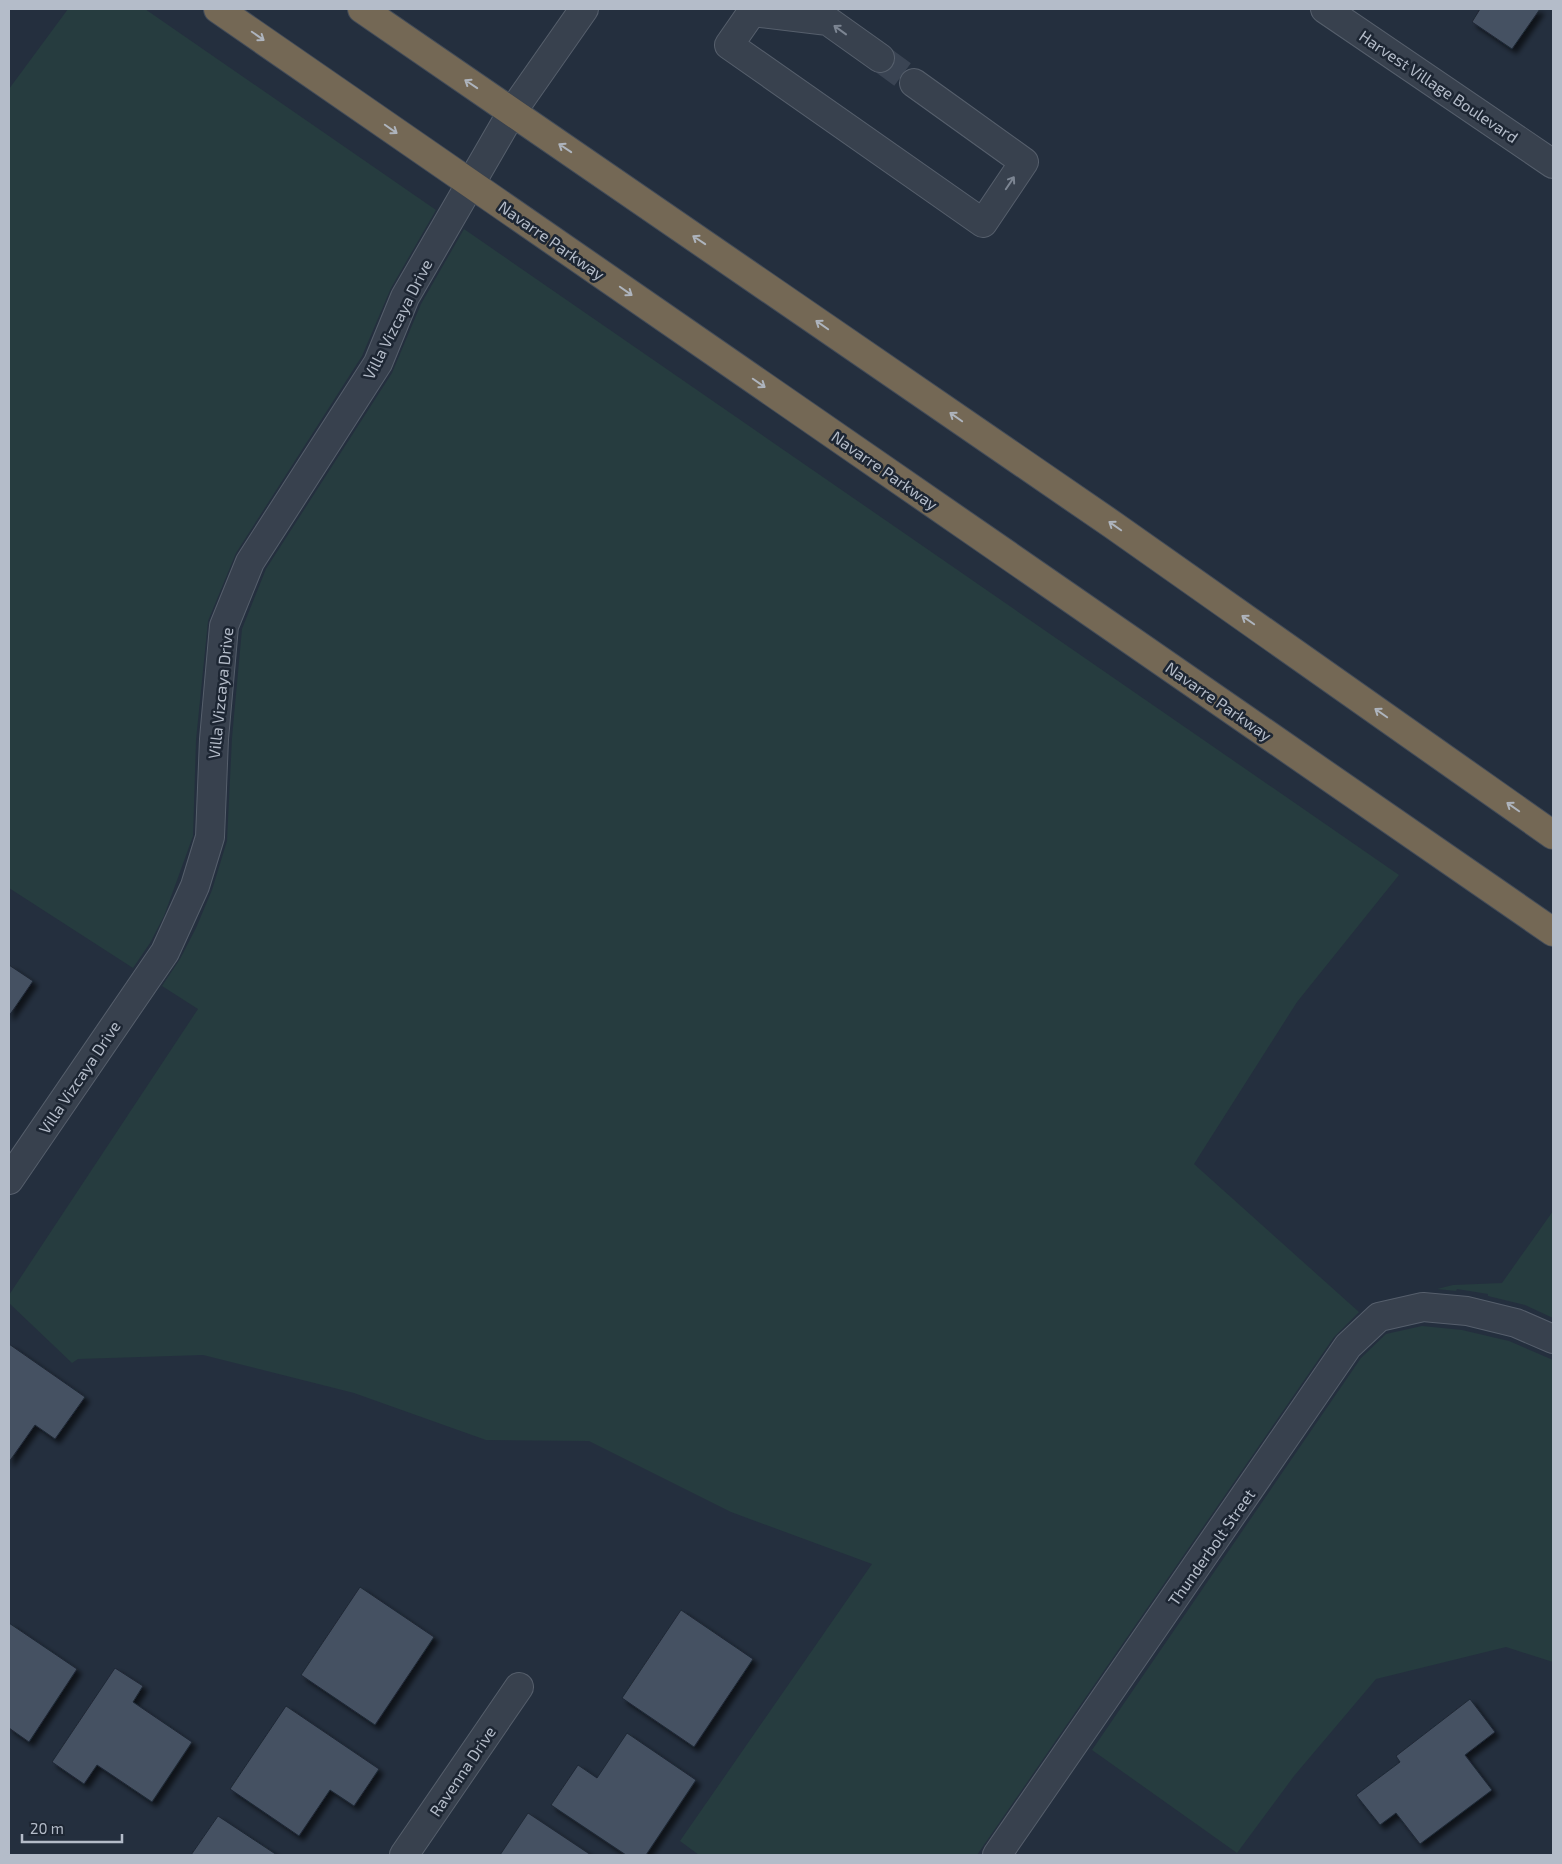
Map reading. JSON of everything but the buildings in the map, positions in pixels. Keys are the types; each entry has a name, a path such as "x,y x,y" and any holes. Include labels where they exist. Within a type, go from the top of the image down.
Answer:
{"highway":[{"name":"Navarre Parkway","path":"218,9 1553,932"},
{"path":"362,9 1113,525 1553,835"}],"street":[{"name":"Villa Vizcaya Drive","path":"9,1180 165,952 180,923 195,886 210,837 214,739 224,626 250,562 378,364 405,296 512,112 584,9"},
{"name":"Harvest Village Boulevard","path":"1325,9 1553,164"},
{"path":"880,58 828,21 753,10 729,45 983,223 1024,162 914,83"},
{"name":"Thunderbolt Street","path":"998,1855 1348,1346 1379,1317 1423,1306 1467,1311 1516,1323 1553,1339"},
{"name":"Ravenna Drive","path":"404,1855 519,1687"}],"green space":[{"path":"68,9 145,9 436,210 391,288 362,356 236,553 208,621 196,740 193,836 164,916 150,943 133,968 9,888 9,89"},
{"path":"464,229 1399,875 1297,1002 1194,1164 1359,1312 1334,1337 977,1855 699,1855 680,1841 872,1564 731,1512 589,1441 486,1440 354,1393 203,1355 78,1359 72,1363 9,1303 9,1295 198,1009 162,986 180,959 196,928 212,890 227,841 232,738 242,629 266,569 392,373 421,304"},
{"path":"1553,1211 1553,1318 1525,1305 1488,1296 1488,1294 1457,1289 1456,1291 1437,1289 1453,1285 1502,1283"},
{"path":"1422,1326 1462,1330 1509,1341 1553,1360 1553,1662 1506,1647 1376,1679 1294,1776 1237,1853 1092,1750 1361,1358 1386,1334"}],"tunnel":[{"path":"880,58 914,83"}]}
